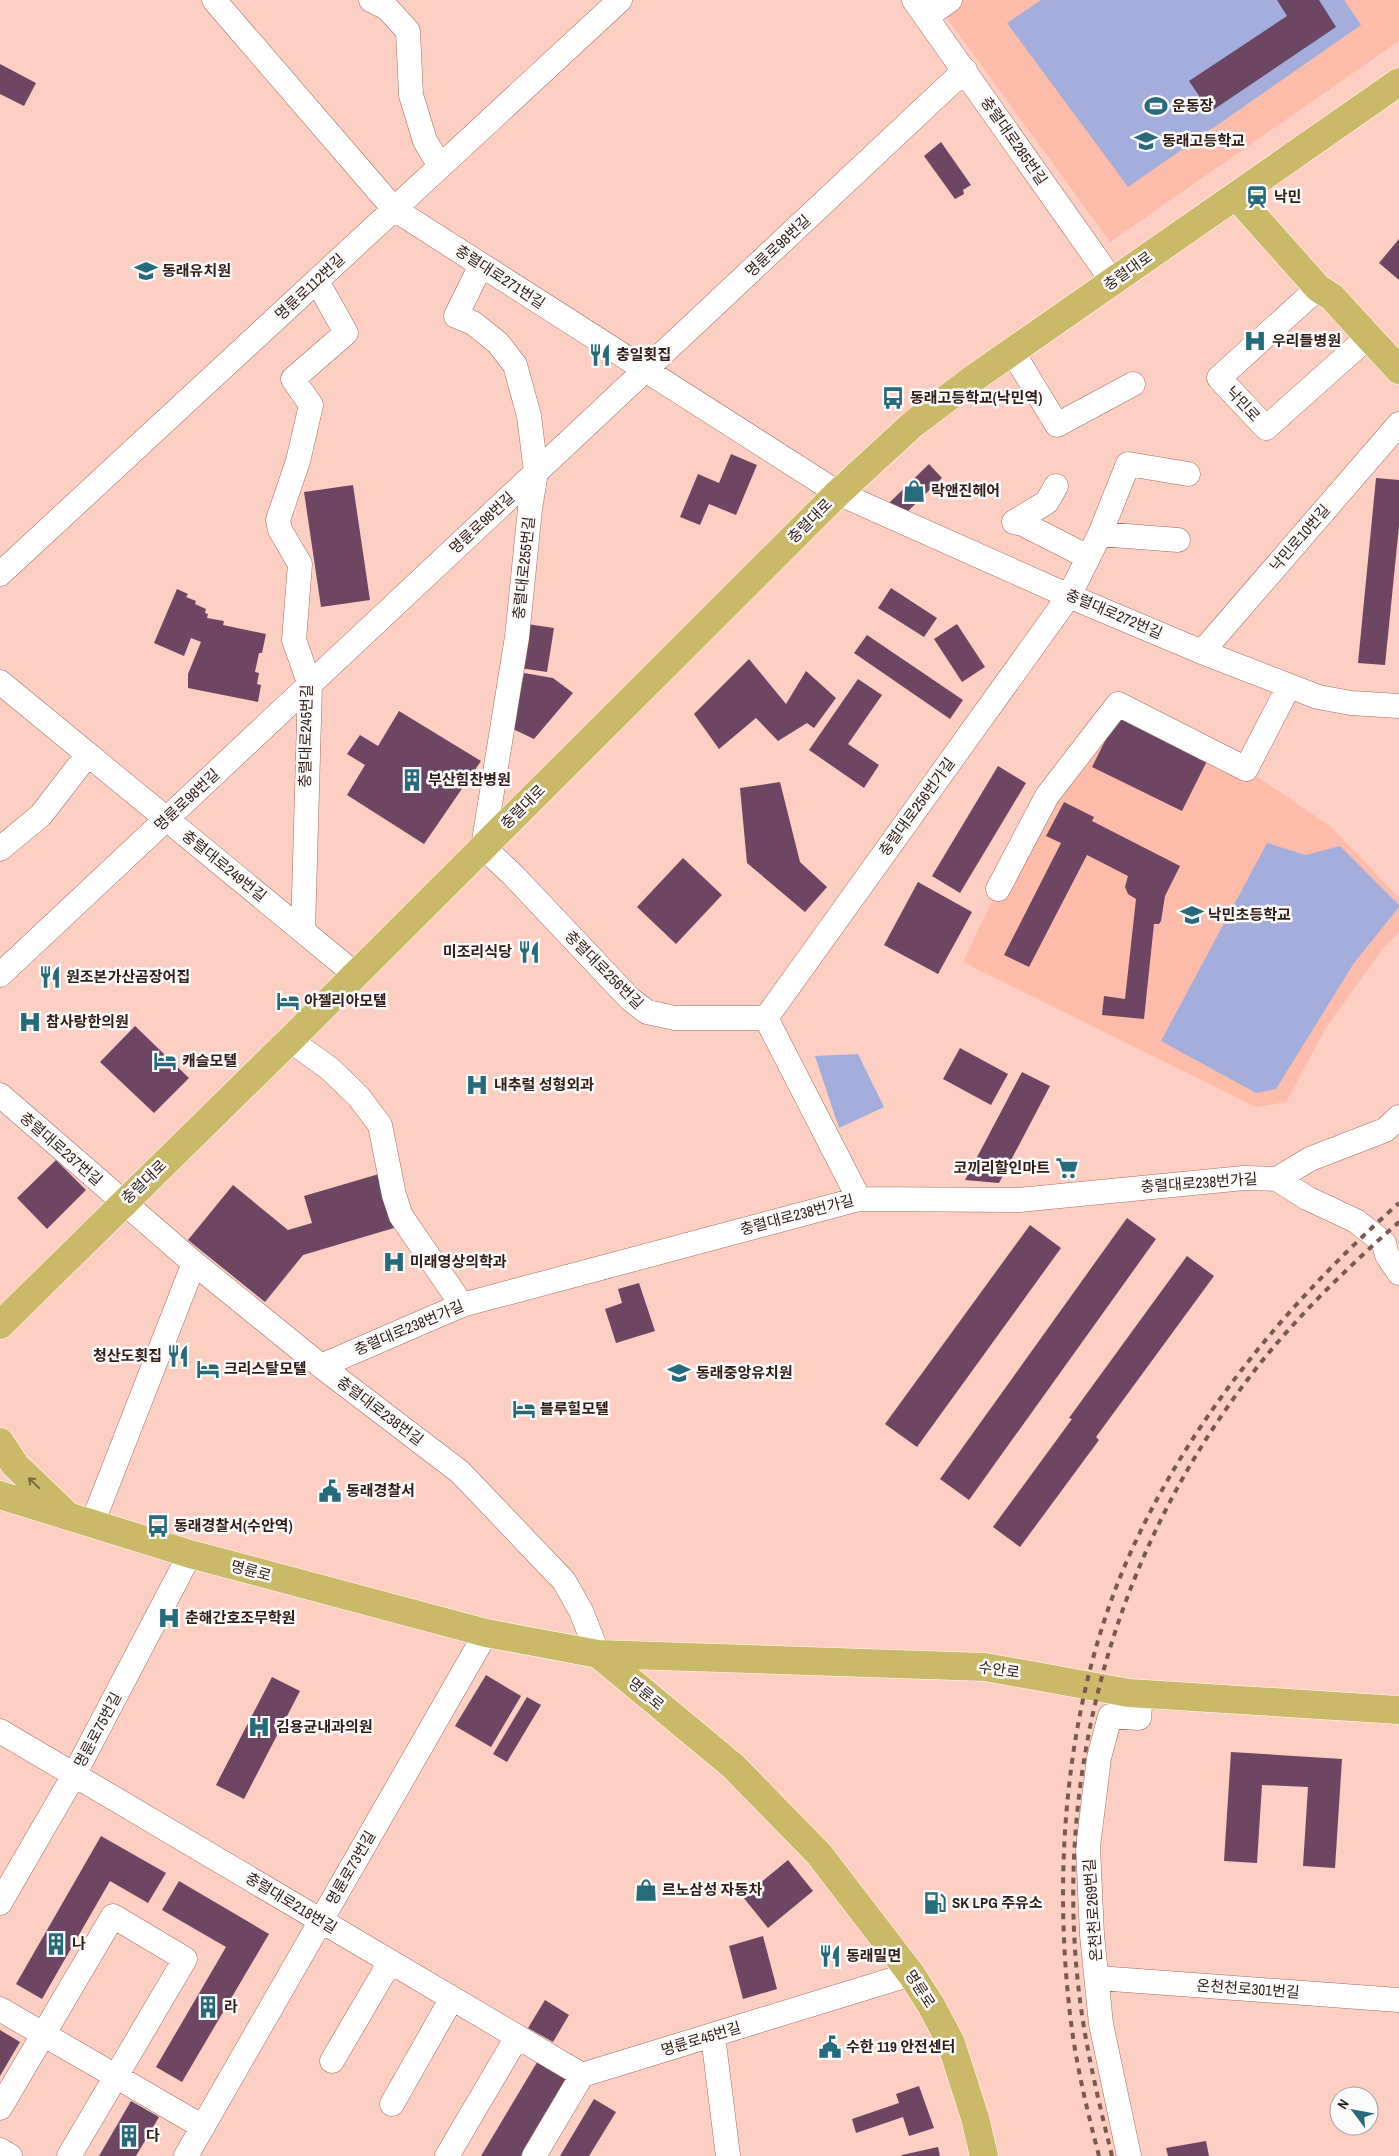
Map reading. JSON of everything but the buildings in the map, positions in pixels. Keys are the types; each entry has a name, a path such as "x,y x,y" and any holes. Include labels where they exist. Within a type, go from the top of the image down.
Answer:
{"main road":[{"name":"충렬대로","path":"1,1327 123,1202 290,1040 838,493 913,424 1012,351 1399,82"},
{"path":"1236,196 1318,288 1332,298 1399,370"},
{"path":"0,1442 15,1465 71,1517"},
{"name":"명륜로","path":"0,1496 190,1554 486,1633 598,1654 733,1766 819,1854 911,1974 931,2005 951,2043 975,2118 984,2156"},
{"path":"0,1517 71,1517"},
{"name":"수안로","path":"598,1654 985,1666 1141,1694 1399,1710"}],"street":[{"name":"충렬대로271번길","path":"214,0 394,209 838,493"},
{"path":"371,0 387,8 408,31 411,94 425,141 440,166"},
{"name":"명륜로112번길","path":"0,574 620,0"},
{"path":"920,8 950,0"},
{"name":"충렬대로285번길","path":"920,8 1113,282"},
{"name":"명륜로98번길","path":"0,975 965,70"},
{"name":"충렬대로255번길","path":"481,265 456,316 473,323 498,343 515,365 529,416 536,472 530,509 517,636 483,847"},
{"name":"충렬대로245번길","path":"303,931 310,685 294,640 300,564 280,530 278,520 298,461 311,405 293,379 346,333 316,281"},
{"name":"낙민로","path":"1318,288 1219,378 1266,428 1368,337"},
{"path":"1012,351 1056,425 1133,384"},
{"name":"낙민로10번길","path":"1202,652 1399,424"},
{"name":"충렬대로256번가길","path":"766,1018 1069,596 1100,534 1128,464 1188,474"},
{"path":"1056,486 1047,502 1014,522 1023,524 1088,557"},
{"name":"충렬대로272번길","path":"838,493 1069,596 1289,686 1326,699 1351,703 1399,706"},
{"path":"1100,534 1178,540"},
{"name":"충렬대로249번길","path":"0,682 355,974"},
{"path":"998,889 1047,796 1118,704 1246,769 1289,686"},
{"path":"0,849 41,815 88,754"},
{"name":"충렬대로256번길","path":"483,847 513,875 630,1000 647,1012 675,1018 766,1018"},
{"path":"766,1018 859,1199"},
{"path":"290,1040 330,1069 358,1096 380,1125 394,1195 401,1216 462,1305"},
{"name":"충렬대로237번길","path":"0,1095 123,1202"},
{"name":"충렬대로238번가길","path":"321,1366 462,1305 859,1199 1020,1200 1244,1178 1277,1179 1310,1160 1385,1130 1399,1117"},
{"path":"1277,1179 1307,1198 1392,1238 1387,1255 1399,1273"},
{"name":"충렬대로238번길","path":"123,1202 194,1263 321,1366 460,1472 564,1581 581,1611 598,1654"},
{"path":"71,1517 194,1263"},
{"name":"명륜로75번길","path":"0,1903 74,1775 190,1554"},
{"name":"명륜로73번길","path":"186,2156 486,1633"},
{"name":"온천천로269번길","path":"1129,2156 1101,2024 1098,1978 1092,1935 1088,1847 1099,1758 1110,1716 1139,1718 1141,1694"},
{"name":"충렬대로218번길","path":"0,1731 582,2075"},
{"path":"0,2108 113,1916 185,1959 69,2156"},
{"path":"332,2061 390,1962"},
{"name":"명륜로45번길","path":"582,2075 911,1974"},
{"name":"온천천로301번길","path":"1098,1978 1399,2000"},
{"path":"392,2104 452,1998"},
{"path":"0,2009 203,2127"},
{"path":"713,2036 728,2156"},
{"path":"446,2156 517,2037"},
{"path":"534,2156 582,2075"},
{"path":"0,2150 10,2156"}],"shaded area":[{"name":"동래고등학교","path":"934,0 1399,0 1399,41 1110,242"},
{"name":"운동장","path":"1041,0 1344,0 1361,25 1128,187 1007,23"},
{"name":"낙민초등학교","path":"1118,704 1246,769 1331,827 1399,898 1399,932 1385,946 1327,1026 1286,1102 1256,1107 963,962 998,889"},
{"path":"1267,843 1306,855 1340,846 1399,907 1354,963 1276,1089 1256,1093 1161,1041"},
{"path":"858,1054 884,1107 839,1128 815,1056"}],"railway":[{"path":"1099,2156 1081,2081 1071,2024 1064,1949 1063,1891 1070,1776 1079,1719 1092,1663 1108,1609 1129,1556 1154,1506 1181,1457 1212,1410 1245,1365 1281,1322 1358,1241 1399,1203"},
{"path":"1112,2156 1084,2027 1074,1918 1076,1829 1087,1741 1108,1654 1138,1571 1176,1490 1222,1414 1291,1327 1336,1280 1399,1222"}],"place":[{"name":"운동장","path":"1156,106"},
{"name":"동래고등학교","path":"1146,141"},
{"name":"낙민","path":"1257,197"},
{"name":"동래유치원","path":"146,271"},
{"name":"우리들병원","path":"1255,341"},
{"name":"충일횟집","path":"600,355"},
{"name":"동래고등학교(낙민역)","path":"893,398"},
{"name":"락앤진헤어","path":"914,491"},
{"name":"부산힘찬병원","path":"412,780"},
{"name":"낙민초등학교","path":"1192,915"},
{"name":"미조리식당","path":"529,952"},
{"name":"원조본가산곰장어집","path":"50,977"},
{"name":"아젤리아모텔","path":"288,1001"},
{"name":"참사랑한의원","path":"30,1022"},
{"name":"캐슬모텔","path":"165,1061"},
{"name":"내추럴 성형외과","path":"477,1085"},
{"name":"코끼리할인마트","path":"1067,1168"},
{"name":"미래영상의학과","path":"394,1262"},
{"name":"청산도횟집","path":"178,1356"},
{"name":"크리스탈모텔","path":"208,1369"},
{"name":"동래중앙유치원","path":"679,1373"},
{"name":"블루힐모텔","path":"524,1409"},
{"name":"동래경찰서","path":"330,1491"},
{"name":"동래경찰서(수안역)","path":"158,1526"},
{"name":"춘해간호조무학원","path":"169,1618"},
{"name":"김용균내과의원","path":"259,1727"},
{"name":"르노삼성 자동차","path":"646,1890"},
{"name":"SK LPG 주유소","path":"935,1903"},
{"name":"나","path":"56,1944"},
{"name":"동래밀면","path":"830,1956"},
{"name":"라","path":"208,2007"},
{"name":"수한 119 안전센터","path":"830,2047"},
{"name":"다","path":"129,2136"}]}
